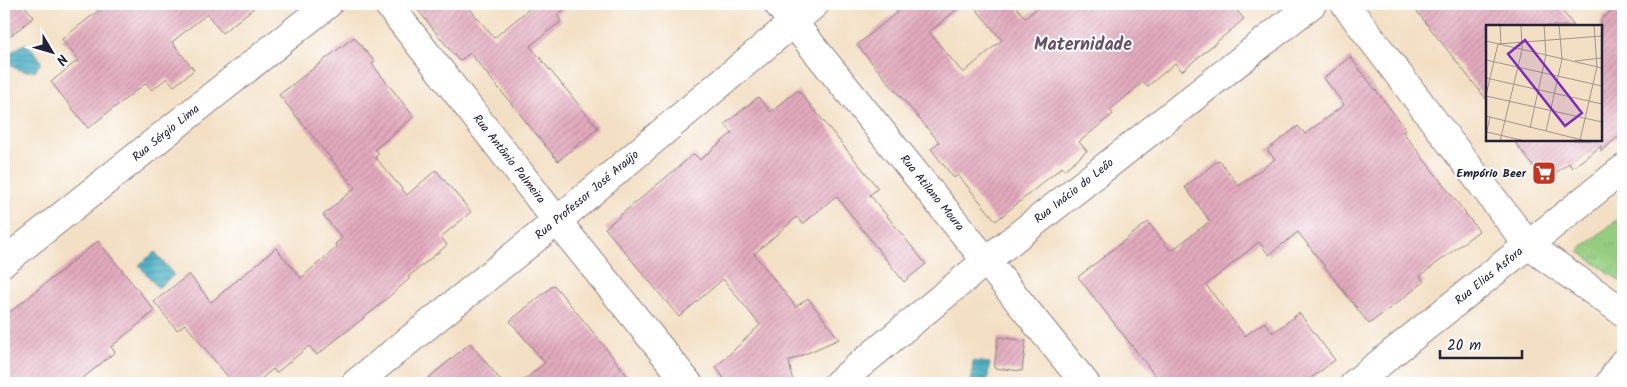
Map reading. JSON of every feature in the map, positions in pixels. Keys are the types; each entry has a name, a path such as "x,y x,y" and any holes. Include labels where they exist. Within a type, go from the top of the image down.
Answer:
{"street":[{"name":"Rua Sérgio Lima","path":"4,262 328,4"},
{"name":"Rua Antônio Palmeira","path":"388,4 557,221 688,383"},
{"name":"Rua Professor José Araújo","path":"356,383 557,221 786,12 815,4"},
{"name":"Rua Inácio do Leão","path":"838,383 987,260 1312,4"},
{"path":"1346,4 1528,245 1623,312"},
{"name":"Rua Atilano Moura","path":"786,12 1085,383"},
{"name":"Rua Elias Asfora","path":"1355,383 1623,169"},
{"path":"1610,383 1623,363"}],"green space":[{"path":"1623,215 1623,283 1578,251"}],"water":[{"path":"24,44 37,54 40,60 41,63 35,71 16,69 8,61 10,53"},
{"path":"155,252 174,275 158,288 139,265"},
{"path":"973,361 990,363 987,383 971,383"}],"building":[{"path":"4,4 23,4 34,17 4,41"},
{"path":"107,4 259,4 222,33 207,14 172,42 194,70 174,86 167,78 152,90 146,83 88,128 51,82 78,60 62,39"},
{"path":"413,4 466,4 494,38 535,4 571,4 557,15 561,21 530,46 598,128 558,161 470,53 459,61"},
{"path":"907,4 964,4 929,32 963,73 1002,40 972,4 1014,4 1025,18 1043,4 1231,4 1244,19 1182,71 1175,63 1147,87 1143,82 1110,110 1113,114 1079,142 1087,151 1064,170 1062,167 996,221 958,175 954,178 931,149 939,142 857,45"},
{"path":"1411,4 1557,4 1573,25 1486,25 1486,99"},
{"path":"1623,4 1623,133 1601,151 1601,146 1572,168 1569,163 1545,181 1514,141 1602,141 1601,19"},
{"path":"354,37 375,62 372,64 414,117 375,149 379,154 375,157 407,195 436,170 471,212 441,237 447,245 408,277 409,279 376,308 317,355 309,346 276,373 273,369 256,383 233,383 185,324 177,330 154,302 189,274 211,302 276,248 301,278 337,247 335,244 342,238 323,215 355,188 279,95"},
{"path":"1350,57 1406,129 1403,132 1479,231 1420,276 1424,282 1369,324 1298,232 1269,255 1259,242 1206,285 1245,336 1264,322 1273,333 1299,313 1335,360 1305,383 1161,383 1078,277 1148,222 1171,251 1210,221 1185,187 1219,160 1239,186 1275,159 1267,150 1298,126 1305,134 1344,105 1324,78"},
{"path":"798,90 878,188 870,195 926,264 904,282 836,196 803,224 797,217 754,254 796,307 808,298 839,339 789,361 793,383 727,383 716,367 760,325 723,279 679,317 605,228 694,154 700,160 732,133 725,124 758,97 771,112"},
{"path":"98,241 155,311 111,347 115,352 77,383 4,383 4,317"},
{"path":"554,285 633,383 520,383 545,363 510,321"},
{"path":"998,337 1026,341 1022,371 994,368"},
{"path":"470,343 503,383 423,383 438,370"}],"place":[{"name":"Empório Beer","path":"1544,173"}],"district":[{"name":"Maternidade","path":"1083,45"}]}
